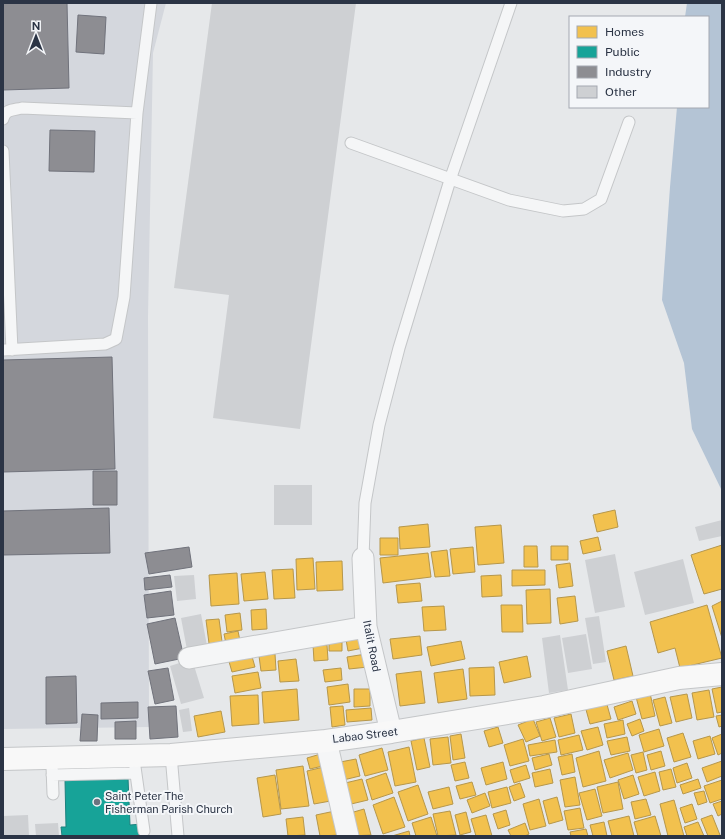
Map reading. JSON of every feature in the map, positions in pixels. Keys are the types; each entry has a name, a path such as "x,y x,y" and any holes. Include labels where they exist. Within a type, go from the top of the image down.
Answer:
{"main road":[{"name":"Labao Street","path":"3,759 52,767 135,765 171,755 326,741 391,732 544,707 679,678 722,674"}],"street":[{"name":"Italit Road","path":"363,558 366,627 391,732"},
{"path":"189,658 366,627"},
{"path":"326,741 348,836"}],"lane":[{"path":"3,151 7,350 105,344 116,339 124,297 137,113 151,3"},
{"path":"363,558 365,502 379,425 399,348 450,180 511,3"},
{"path":"3,119 4,115 9,110 22,108 137,113"},
{"path":"351,143 450,180 509,200 563,211 584,209 601,199 629,122"},
{"path":"171,755 178,836"},
{"path":"135,765 144,831"},
{"path":"52,767 53,794"}],"shaded area":[{"path":"3,3 166,3 153,53 148,317 149,727 3,729"}],"water":[{"path":"687,3 722,3 722,491 692,429 684,363 662,300 677,108 709,108 709,16 685,16"}],"building: Homes":[{"path":"615,510 618,527 597,532 593,515"},
{"path":"428,524 430,547 400,549 399,527"},
{"path":"501,525 504,563 478,565 475,527"},
{"path":"598,537 601,550 583,554 580,541"},
{"path":"380,538 398,538 398,555 380,555"},
{"path":"722,545 722,589 704,594 691,555"},
{"path":"524,546 537,546 538,567 524,567"},
{"path":"551,546 568,546 568,560 551,560"},
{"path":"473,547 475,572 453,574 450,549"},
{"path":"447,550 450,576 435,577 431,552"},
{"path":"428,553 431,577 383,583 380,558"},
{"path":"313,558 315,589 297,590 296,559"},
{"path":"342,561 343,590 317,591 316,562"},
{"path":"570,563 573,586 559,588 556,565"},
{"path":"293,569 295,598 274,599 272,570"},
{"path":"512,570 545,570 545,585 512,586"},
{"path":"265,572 268,599 244,601 241,574"},
{"path":"237,573 239,604 211,606 209,575"},
{"path":"501,575 502,596 482,597 481,576"},
{"path":"420,583 422,601 398,603 396,585"},
{"path":"550,589 551,623 527,624 526,590"},
{"path":"575,596 578,621 560,624 557,598"},
{"path":"722,601 722,638 712,606"},
{"path":"501,605 522,605 523,632 502,632"},
{"path":"707,605 722,658 680,668 675,648 658,653 650,622"},
{"path":"444,606 446,630 424,631 422,607"},
{"path":"266,609 267,629 252,630 251,610"},
{"path":"240,613 242,630 227,632 225,615"},
{"path":"219,619 223,649 210,651 206,620"},
{"path":"238,631 241,646 227,649 224,634"},
{"path":"359,631 363,648 348,651 345,634"},
{"path":"420,636 422,655 393,659 390,639"},
{"path":"329,640 342,640 342,651 329,651"},
{"path":"461,641 465,659 431,666 427,647"},
{"path":"313,645 327,645 328,660 314,661"},
{"path":"626,646 633,676 614,680 607,651"},
{"path":"251,653 255,667 232,672 228,658"},
{"path":"275,654 276,670 261,671 259,656"},
{"path":"366,654 368,667 349,669 347,657"},
{"path":"527,656 531,677 504,683 499,662"},
{"path":"296,659 299,681 280,682 278,661"},
{"path":"494,667 495,695 470,696 469,668"},
{"path":"341,668 342,680 325,682 323,670"},
{"path":"463,669 467,699 438,703 434,673"},
{"path":"421,671 425,703 400,706 396,674"},
{"path":"258,672 261,688 235,693 232,676"},
{"path":"348,684 350,702 329,705 327,687"},
{"path":"722,687 722,712 717,713 712,689"},
{"path":"297,689 299,720 264,723 262,692"},
{"path":"354,689 370,689 370,706 354,707"},
{"path":"709,690 714,717 697,720 692,693"},
{"path":"650,693 655,716 642,719 636,697"},
{"path":"687,694 692,718 676,722 670,697"},
{"path":"258,695 259,724 232,726 230,696"},
{"path":"665,697 672,723 660,726 653,700"},
{"path":"606,701 611,719 590,724 585,706"},
{"path":"632,701 636,714 618,720 614,707"},
{"path":"343,706 345,725 332,727 330,707"},
{"path":"371,708 372,720 347,722 346,710"},
{"path":"221,711 225,732 198,737 194,716"},
{"path":"571,714 575,733 559,737 554,718"},
{"path":"722,715 722,726 719,727 716,716"},
{"path":"550,718 556,737 542,741 536,722"},
{"path":"533,719 540,736 526,742 518,725"},
{"path":"640,719 644,731 632,736 627,724"},
{"path":"623,720 625,734 607,738 604,724"},
{"path":"498,727 503,743 489,747 484,731"},
{"path":"598,727 603,745 587,750 581,731"},
{"path":"659,729 664,746 644,752 639,735"},
{"path":"683,733 691,757 674,762 667,738"},
{"path":"461,734 465,758 453,760 450,736"},
{"path":"722,734 722,753 718,755 712,738"},
{"path":"579,735 583,750 561,755 558,740"},
{"path":"710,736 715,754 698,759 693,741"},
{"path":"448,737 451,763 433,765 430,739"},
{"path":"627,737 630,751 611,755 607,741"},
{"path":"424,738 430,767 417,770 411,741"},
{"path":"523,739 529,761 510,766 504,745"},
{"path":"555,740 557,752 530,756 528,745"},
{"path":"409,747 416,782 395,786 388,752"},
{"path":"382,748 388,770 365,776 359,755"},
{"path":"599,751 606,781 583,787 576,758"},
{"path":"661,751 665,766 651,770 647,755"},
{"path":"643,752 647,770 636,773 631,755"},
{"path":"324,753 327,765 310,769 307,758"},
{"path":"628,753 633,770 610,778 604,760"},
{"path":"549,754 552,765 535,770 532,758"},
{"path":"572,754 575,772 562,775 558,757"},
{"path":"356,759 360,776 339,781 335,763"},
{"path":"722,761 722,776 707,782 702,768"},
{"path":"465,762 469,778 455,781 451,765"},
{"path":"503,762 507,779 486,785 481,768"},
{"path":"687,763 692,778 677,783 673,768"},
{"path":"526,765 530,778 514,783 510,770"},
{"path":"303,766 309,806 281,809 276,770"},
{"path":"328,766 336,800 314,804 307,771"},
{"path":"550,769 553,783 535,787 532,773"},
{"path":"671,769 676,787 663,790 659,772"},
{"path":"655,772 660,791 644,796 638,777"},
{"path":"386,773 393,793 372,800 366,780"},
{"path":"275,775 281,814 263,817 257,778"},
{"path":"633,775 639,794 624,799 618,780"},
{"path":"575,777 580,805 565,807 560,780"},
{"path":"362,779 368,800 347,805 341,784"},
{"path":"698,779 701,788 683,794 680,785"},
{"path":"722,780 722,799 710,803 704,786"},
{"path":"472,782 476,795 460,799 456,786"},
{"path":"618,782 623,809 603,813 597,787"},
{"path":"520,783 525,797 514,801 509,787"},
{"path":"418,785 428,814 408,821 398,792"},
{"path":"449,787 453,804 433,809 428,792"},
{"path":"507,787 511,803 492,808 488,792"},
{"path":"595,789 602,816 587,820 579,793"},
{"path":"704,791 707,802 698,805 694,793"},
{"path":"485,793 490,806 472,813 467,800"},
{"path":"394,797 405,827 383,834 373,805"},
{"path":"557,797 563,820 549,824 543,801"},
{"path":"539,799 546,826 530,830 523,804"},
{"path":"646,799 651,815 635,819 631,802"},
{"path":"674,800 684,836 668,836 660,804"},
{"path":"722,801 722,814 718,816 713,804"},
{"path":"692,804 697,819 685,823 680,808"},
{"path":"580,808 584,828 568,830 564,811"},
{"path":"364,809 371,835 352,836 347,814"},
{"path":"506,810 510,825 498,829 493,814"},
{"path":"335,811 339,835 320,836 316,815"},
{"path":"450,811 456,835 438,836 433,814"},
{"path":"466,812 471,832 460,835 455,815"},
{"path":"486,815 492,836 476,836 471,819"},
{"path":"712,815 720,835 717,836 708,836 701,819"},
{"path":"629,816 634,836 612,836 608,821"},
{"path":"655,816 661,836 638,836 634,822"},
{"path":"303,817 305,835 288,836 286,819"},
{"path":"431,817 437,836 416,836 412,823"},
{"path":"604,822 607,836 593,836 590,825"},
{"path":"698,822 704,836 687,836 684,827"},
{"path":"525,823 529,834 525,836 511,836 508,830"},
{"path":"586,829 588,836 571,836 570,832"},
{"path":"409,831 410,836 392,836"}],"building: Public":[{"name":"Saint Peter The Fisherman Parish Church","path":"128,778 130,825 142,824 142,836 62,836 61,827 66,827 65,780"}],"building: Industry":[{"path":"3,3 67,3 69,88 3,90"},
{"path":"78,15 106,17 104,54 76,52"},
{"path":"50,130 95,131 94,172 49,171"},
{"path":"112,357 115,469 3,472 3,360"},
{"path":"93,471 117,471 117,505 93,505"},
{"path":"109,508 110,553 3,555 3,511"},
{"path":"189,547 192,567 149,574 145,553"},
{"path":"170,575 172,587 145,590 144,578"},
{"path":"171,591 174,615 147,618 144,595"},
{"path":"175,618 184,658 155,664 147,624"},
{"path":"168,668 174,700 155,704 148,671"},
{"path":"76,676 77,723 46,724 46,677"},
{"path":"138,702 138,718 101,719 101,703"},
{"path":"176,706 178,737 150,739 148,707"},
{"path":"82,714 98,715 97,741 80,741"},
{"path":"136,721 136,739 115,739 115,722"}],"building: Other":[{"path":"212,3 356,3 300,429 213,418 229,295 174,288"},
{"path":"274,485 312,485 312,525 274,525"},
{"path":"722,520 722,536 699,541 695,527"},
{"path":"615,554 625,607 595,613 585,560"},
{"path":"683,559 694,603 645,615 634,572"},
{"path":"194,575 196,599 177,601 174,576"},
{"path":"201,614 208,651 188,655 181,618"},
{"path":"599,616 606,662 593,664 585,618"},
{"path":"586,634 592,669 568,673 562,638"},
{"path":"560,635 568,690 549,693 542,638"},
{"path":"192,659 204,698 181,704 170,666"},
{"path":"189,708 192,731 183,732 179,710"},
{"path":"28,815 29,836 3,836 3,816"},
{"path":"58,823 59,836 36,836 35,824"}],"place":[{"name":"Saint Peter The Fisherman Parish Church","path":"97,802"}]}
